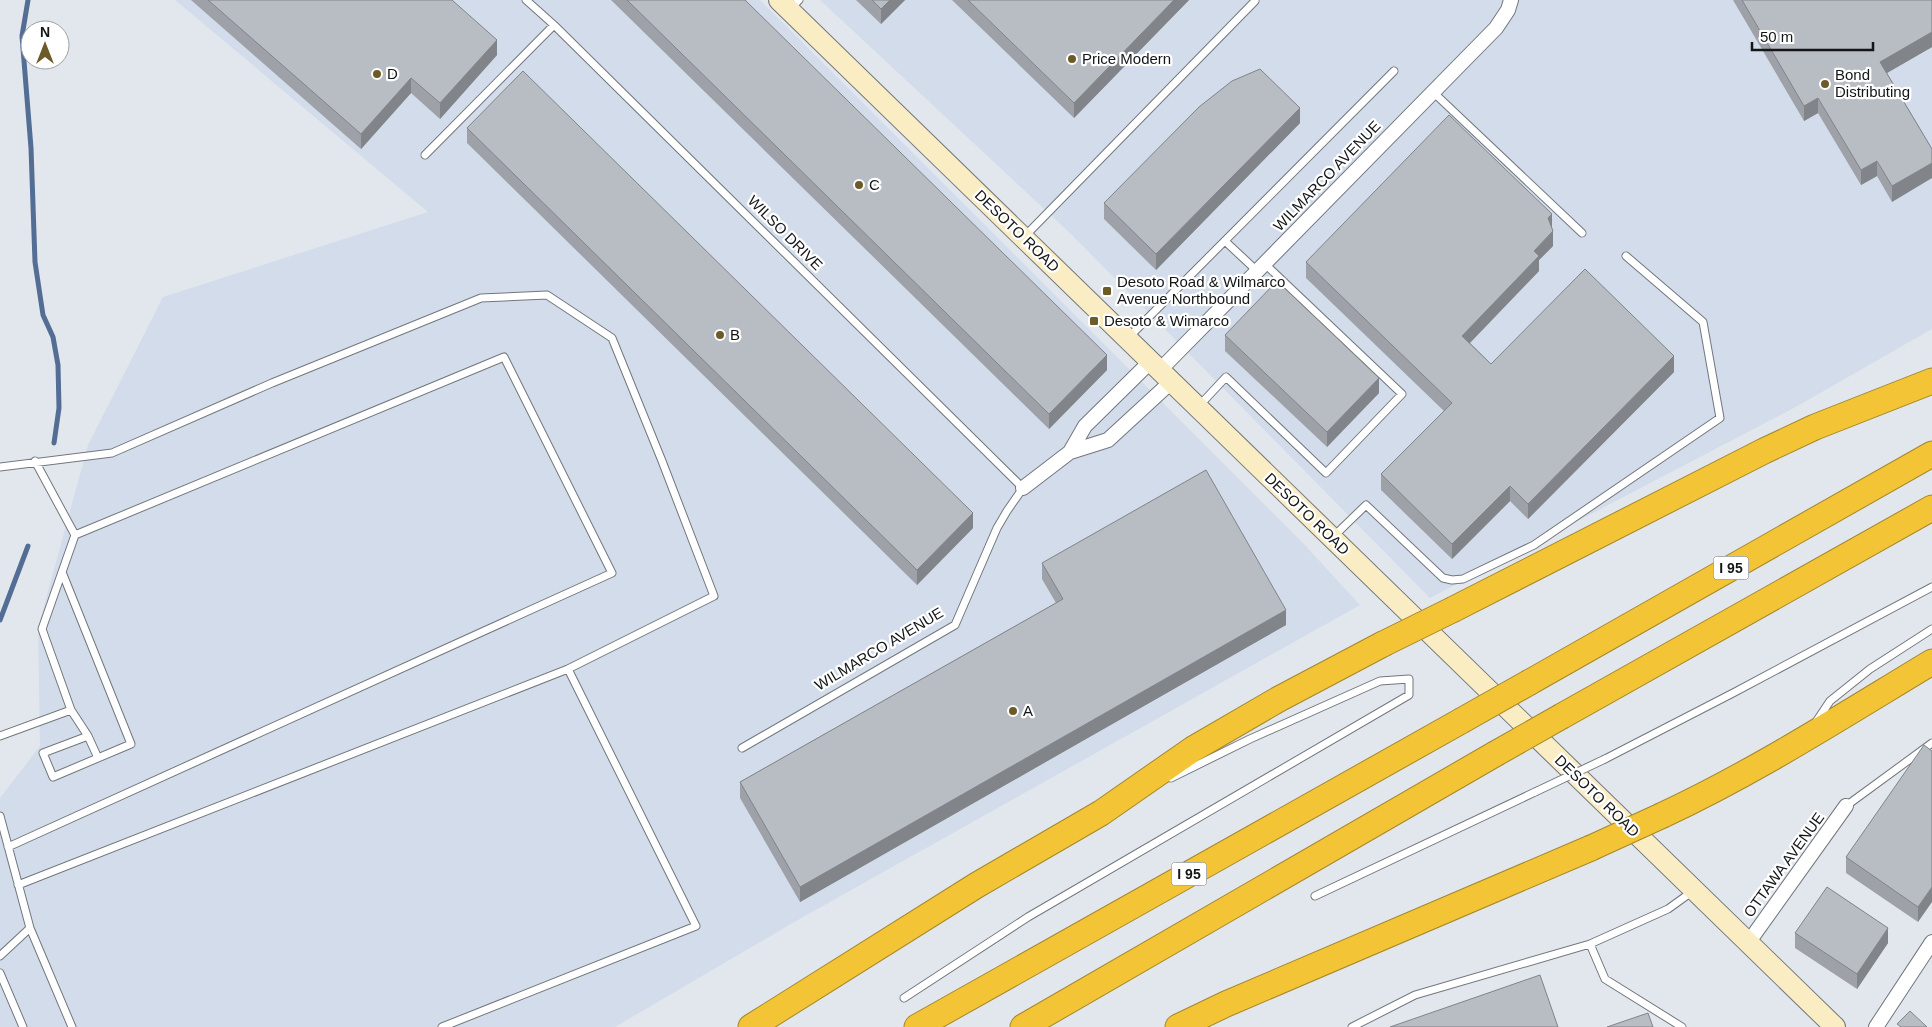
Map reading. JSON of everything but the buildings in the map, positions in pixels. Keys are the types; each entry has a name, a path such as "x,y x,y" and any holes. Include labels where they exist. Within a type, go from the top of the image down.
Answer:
{"highway":[{"path":"751,1027 977,885 1101,813 1193,749 1279,699 1764,451 1815,427 1932,381"},
{"name":"I 95","path":"916,1027 1932,454"},
{"path":"1023,1027 1562,716 1932,508"},
{"path":"1178,1027 1226,1004 1591,848 1716,790 1932,662"}],"street":[{"name":"WILMARCO AVENUE","path":"1023,488 1070,452 1108,440 1161,371 1496,28 1508,10 1511,0"},
{"name":"DESOTO ROAD","path":"789,3 1023,238 1835,1027"},
{"name":"WILMARCO AVENUE","path":"1070,452 1085,426 1161,371"},
{"name":"OTTAWA AVENUE","path":"1748,942 1846,806"},
{"path":"1876,1027 1932,942"}],"lane":[{"name":"WILSO DRIVE","path":"526,0 554,25 1023,488"},
{"path":"1023,238 1255,1"},
{"path":"424,154 554,25"},
{"path":"1127,339 1394,71"},
{"path":"1433,92 1582,233"},
{"path":"1198,407 1226,377 1326,473 1402,394 1261,268 1225,241"},
{"path":"1332,538 1366,506 1444,578 1452,580 1463,579 1534,545 1720,418 1703,322 1626,256"},
{"path":"0,467 112,453 272,383 480,298 547,295 612,338 714,596 568,669 18,885"},
{"path":"8,847 612,573 504,357 74,535"},
{"path":"35,462 74,535 42,629 70,710 88,736 98,758"},
{"name":"WILMARCO AVENUE","path":"742,748 955,625 997,528 1023,488"},
{"path":"62,572 131,744 53,777 43,753 88,736"},
{"path":"1315,896 1606,759 1932,587"},
{"path":"1802,740 1830,701 1870,669 1932,629"},
{"path":"442,1027 696,926 568,669"},
{"path":"904,998 1028,917 1409,695 1410,678 1380,681 1250,739 1162,783"},
{"path":"0,736 70,710"},
{"path":"1846,806 1932,743"},
{"path":"1101,813 1154,787"},
{"path":"0,816 30,928 72,1027"},
{"path":"1352,1027 1415,995 1590,944 1668,909 1694,890"},
{"path":"0,956 30,928"},
{"path":"1590,944 1605,979 1682,1027"},
{"path":"0,973 22,1027"}],"shaded area":[{"path":"175,0 760,0 1303,543 1360,605 796,921 615,1027 0,1027 0,798 40,746 38,628 88,445 163,297 428,212"},
{"path":"820,0 1932,0 1932,329 1794,408 1430,598 1071,234"}],"waterway":[{"path":"28,0 22,36 31,148 35,262 43,315 53,337 58,365 59,408 54,443"},
{"path":"0,620 28,546"}],"place":[{"name":"Price Modern","path":"1072,59"},
{"name":"D","path":"377,74"},
{"name":"Bond Distributing","path":"1825,84"},
{"name":"C","path":"859,185"},
{"name":"Desoto Road & Wilmarco Avenue Northbound","path":"1107,291"},
{"name":"Desoto & Wimarco","path":"1094,321"},
{"name":"B","path":"720,335"},
{"name":"A","path":"1013,711"}]}
